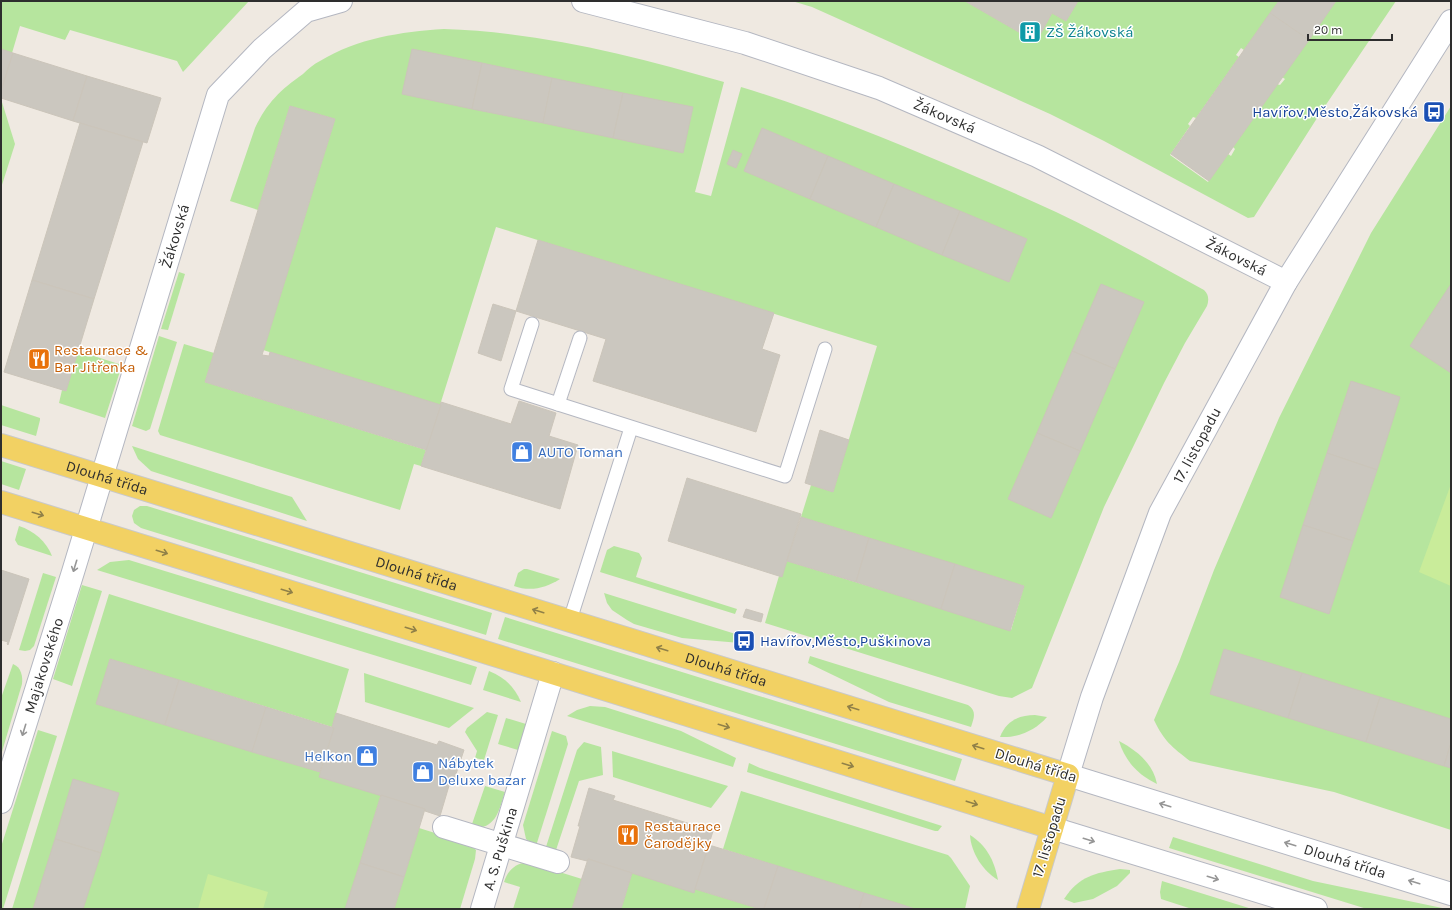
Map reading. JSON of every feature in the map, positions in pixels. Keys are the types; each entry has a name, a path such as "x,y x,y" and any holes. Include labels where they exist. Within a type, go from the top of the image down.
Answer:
{"main road":[{"name":"Dlouhá třída","path":"1,445 1068,775"},
{"path":"1,502 1052,828"},
{"name":"17. listopadu","path":"1028,909 1068,775"}],"street":[{"name":"Žákovská","path":"86,529 218,95 303,6 341,1"},
{"name":"Žákovská","path":"583,1 745,43 879,88 1037,156 1286,282"},
{"name":"17. listopadu","path":"1068,775 1092,697 1160,513 1286,282 1451,20"},
{"name":"Majakovského","path":"1,802 86,529"},
{"name":"A. S. Puškina","path":"482,909 553,673"},
{"name":"Dlouhá třída","path":"1068,775 1451,894"},
{"path":"444,827 558,862"},
{"path":"1052,828 1316,909"}],"lane":[{"path":"532,324 511,389 785,476 825,350"},
{"path":"558,404 580,338"},
{"path":"570,620 631,428"}],"green space":[{"path":"1,1 249,1 183,72 177,61 70,30 65,40 20,26 12,53 1,50"},
{"path":"792,1 965,1 1036,42 1052,13 1066,21 1078,1 1279,1 1244,50 1241,48 1236,55 1239,57 1196,118 1193,117 1188,124 1190,126 1170,155 1208,182 1228,154 1231,156 1235,149 1233,147 1277,84 1280,85 1285,79 1282,77 1336,1 1396,1 1319,115 1254,217 1248,218 1104,141 1050,114 812,7"},
{"path":"444,29 515,35 585,46 724,82 695,192 711,196 741,87 847,124 1017,194 1056,212 1204,290 1208,298 1207,306 1164,383 1104,507 1032,688 1012,698 999,696 765,623 779,576 787,561 1011,630 1024,586 801,517 811,485 833,492 877,346 496,227 440,405 263,350 335,119 290,106 258,210 230,201 255,128 264,111 287,86 313,65 334,53 364,42 395,34"},
{"path":"1,99 15,144 1,188"},
{"path":"1451,106 1451,830 1334,792 1190,761 1169,743 1161,733 1154,720 1179,662 1214,570 1279,418 1371,233"},
{"path":"179,272 185,274 168,330 161,329"},
{"path":"159,336 177,342 150,429 146,431 132,426"},
{"path":"184,344 214,353 205,382 426,450 421,466 414,464 400,510 160,435 158,431"},
{"path":"78,351 122,365 105,418 59,403 62,390 66,391"},
{"path":"1,405 40,418 36,436 1,425"},
{"path":"132,446 292,497 307,521 151,471 138,459"},
{"path":"1,461 26,469 19,490 1,484"},
{"path":"1451,484 1451,586 1419,572"},
{"path":"140,506 147,506 492,613 486,635 141,528 134,523 132,516 134,510"},
{"path":"19,526 39,537 52,556 18,545 15,540"},
{"path":"614,546 639,553 642,558 636,577 737,609 735,614 600,572 607,550"},
{"path":"129,560 477,667 471,685 97,570 110,562"},
{"path":"524,569 560,579 544,587 532,589 514,586 518,573"},
{"path":"43,573 56,577 34,646 30,650 19,650"},
{"path":"82,585 102,591 72,686 53,679"},
{"path":"604,593 742,636 740,643 682,638 634,624 612,610 607,603"},
{"path":"109,594 349,669 332,727 110,659 97,704 320,772 381,795 346,909 12,909"},
{"path":"505,617 962,759 955,781 498,639"},
{"path":"810,656 968,705 974,712 971,727 889,702 808,663"},
{"path":"13,664 18,667 21,672 22,684 1,755 1,698"},
{"path":"489,671 508,683 515,691 521,702 483,690"},
{"path":"364,673 474,708 449,728 365,702"},
{"path":"590,706 605,707 681,731 736,758 733,767 567,716 577,710"},
{"path":"487,712 498,715 484,760 475,758 477,751 465,732 467,728"},
{"path":"1035,715 1047,717 1037,726 1025,733 1000,737 1009,723 1024,716"},
{"path":"506,718 526,724 518,750 498,744"},
{"path":"38,730 57,736 3,909 1,909 1,847"},
{"path":"552,731 566,736 568,744 536,846 526,839 523,825"},
{"path":"1119,741 1143,758 1152,770 1157,784 1133,767 1125,755"},
{"path":"584,742 601,747 603,775 579,781 555,853 545,850 577,750"},
{"path":"612,751 728,786 711,808 613,777"},
{"path":"749,763 760,768 942,826 938,831 935,831 747,772"},
{"path":"485,786 505,792 501,806 495,818 486,826 471,827"},
{"path":"741,791 948,855 970,886 965,909 915,909 723,849"},
{"path":"419,828 467,843 476,850 475,859 460,909 394,909"},
{"path":"970,835 981,844 989,854 998,880 987,872 975,855"},
{"path":"1173,837 1313,881 1447,909 1367,909 1169,848"},
{"path":"527,862 582,879 572,909 513,909 520,887 504,882 512,868"},
{"path":"1120,869 1130,870 1130,873 1117,886 1093,899 1074,903 1064,899 1082,880 1095,874"},
{"path":"632,873 695,889 760,909 621,909"},
{"path":"208,874 268,892 263,909 198,909"},
{"path":"1162,881 1252,909 1192,909 1161,899 1160,892"}],"building":[{"name":"ZŠ Žákovská","path":"965,1 1078,1 1066,21 1052,13 1036,42"},
{"path":"1279,1 1336,1 1309,40 1270,13"},
{"path":"1270,13 1309,40 1209,181 1171,154"},
{"path":"1,49 13,53 1,91"},
{"path":"412,49 482,63 472,109 402,94"},
{"path":"13,53 87,76 73,121 1,98 1,91"},
{"path":"482,63 552,78 543,123 472,109"},
{"path":"87,76 161,98 147,143 73,121"},
{"path":"552,78 623,93 613,138 543,123"},
{"path":"623,93 693,107 683,153 613,138"},
{"path":"290,106 335,119 262,355 269,356 270,352 441,405 427,450 205,382"},
{"path":"80,123 143,142 94,299 32,280"},
{"path":"762,128 828,156 810,199 744,171"},
{"path":"733,150 742,154 736,168 727,164"},
{"path":"828,156 894,184 876,227 810,199"},
{"path":"894,184 960,211 942,255 876,227"},
{"path":"960,211 1027,239 1009,282 942,255"},
{"path":"538,240 774,313 762,349 780,355 756,432 593,381 606,339 516,311"},
{"path":"32,280 94,299 66,391 4,372"},
{"path":"1101,284 1144,302 1115,369 1072,351"},
{"path":"1451,284 1451,373 1410,346"},
{"path":"493,304 516,311 501,361 478,353"},
{"path":"1072,351 1115,369 1080,451 1037,433"},
{"path":"1351,381 1400,397 1377,470 1327,453"},
{"path":"519,401 556,413 549,436 578,445 560,509 421,466 441,402 511,424"},
{"path":"820,430 849,440 833,492 805,483"},
{"path":"1037,433 1080,451 1051,518 1008,499"},
{"path":"1327,453 1377,470 1353,541 1303,525"},
{"path":"687,478 801,514 782,577 668,541"},
{"path":"801,517 869,538 856,582 787,561"},
{"path":"1303,525 1353,541 1329,614 1280,597"},
{"path":"869,538 955,564 941,609 856,582"},
{"path":"955,564 1024,586 1010,631 941,609"},
{"path":"1,570 29,579 8,645 8,642 1,640"},
{"path":"746,609 763,614 761,622 743,617"},
{"path":"1224,649 1302,673 1288,718 1210,694"},
{"path":"110,659 179,680 165,725 96,704"},
{"path":"1302,673 1380,697 1366,742 1288,718"},
{"path":"179,680 266,707 252,752 165,725"},
{"path":"1380,697 1451,719 1451,743 1444,766 1366,742"},
{"path":"266,707 334,728 320,772 252,752"},
{"path":"336,713 437,745 439,741 464,750 454,780 451,779 440,816 425,811 425,809 319,777 334,728 332,727"},
{"path":"1451,743 1451,768 1444,766"},
{"path":"73,779 119,793 101,853 55,839"},
{"path":"589,788 615,796 613,800 713,831 694,893 588,859 587,861 571,857"},
{"path":"381,795 425,809 404,877 360,863"},
{"path":"55,839 101,853 83,909 33,909"},
{"path":"709,845 778,866 764,909 695,889"},
{"path":"588,859 632,873 621,909 572,909"},
{"path":"360,863 404,877 394,909 345,909"},
{"path":"778,866 864,893 859,909 764,909"},
{"path":"864,893 897,903 915,909 859,909"}],"place":[{"name":"ZŠ Žákovská","path":"1030,32"},
{"name":"Havířov,Město,Žákovská","path":"1434,112"},
{"name":"Restaurace & Bar Jitřenka","path":"39,359"},
{"name":"AUTO Toman","path":"522,452"},
{"name":"Havířov,Město,Puškinova","path":"744,641"},
{"name":"Helkon","path":"367,756"},
{"name":"Nábytek Deluxe bazar","path":"423,772"},
{"name":"Restaurace Čarodějky","path":"628,835"}]}
